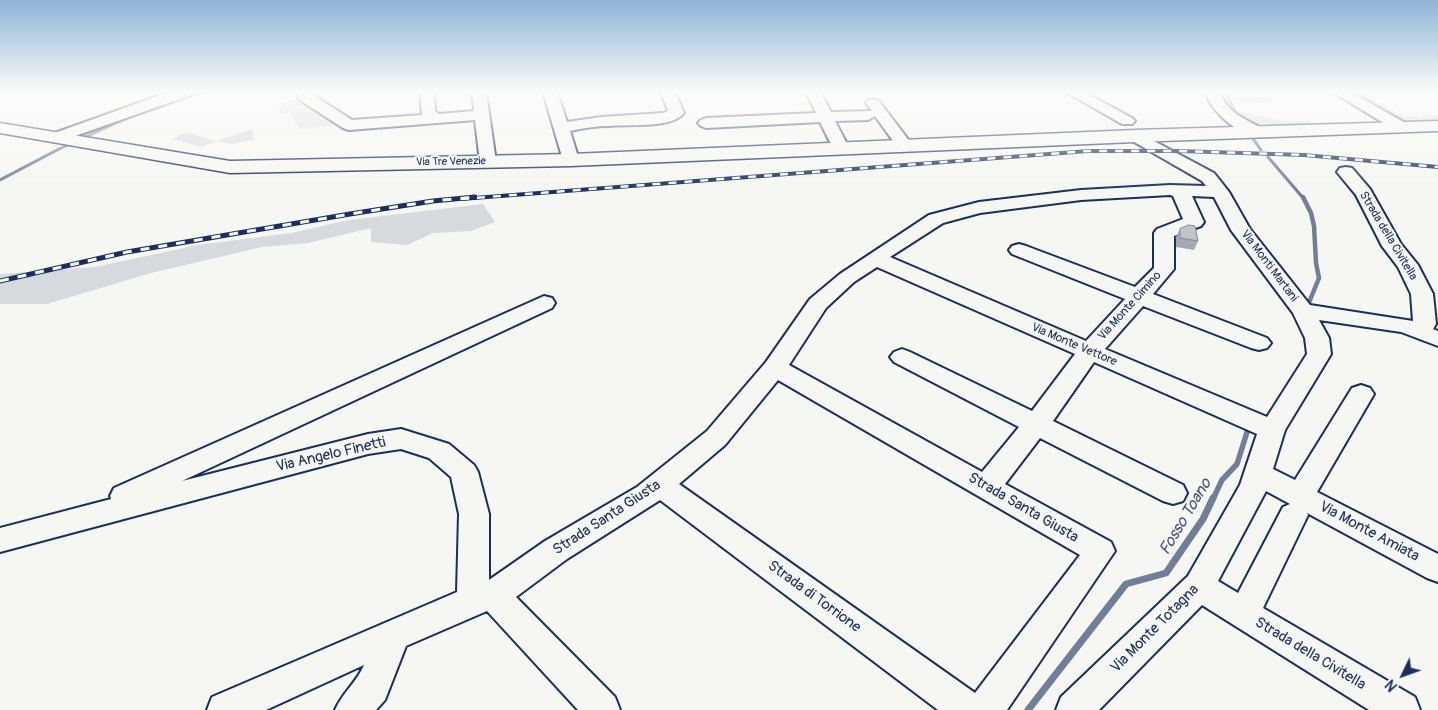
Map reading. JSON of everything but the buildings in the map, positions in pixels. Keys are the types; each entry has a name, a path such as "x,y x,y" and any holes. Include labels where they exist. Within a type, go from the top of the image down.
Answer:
{"main road":[{"name":"Via Tre Venezie","path":"0,128 230,167 571,160 905,146 1131,129 1258,132 1438,126"}],"street":[{"path":"63,138 96,125"},
{"path":"483,125 488,162"},
{"path":"571,160 561,128 579,125"},
{"path":"829,125 840,148"},
{"path":"885,125 905,146"},
{"name":"Via Monti Martani","path":"1125,125 1208,177 1220,192 1241,230 1282,286 1304,311 1318,338 1319,354 1272,430"},
{"path":"1246,125 1258,132"},
{"name":"Strada della Civitella","path":"1346,172 1364,194 1392,246 1408,265 1422,294 1428,335"},
{"name":"Strada Santa Giusta","path":"224,710 394,634 483,597 647,495 716,438 775,368 818,304 848,278 936,219 979,208 1081,195 1170,190 1181,192 1220,192"},
{"name":"Via Monte Cimino","path":"986,487 1036,425 1089,352 1164,268 1164,233 1194,222 1181,192"},
{"path":"1019,250 1259,343"},
{"name":"Via Monte Vettore","path":"877,259 1272,430"},
{"name":"Via Angelo Finetti","path":"66,523 544,303"},
{"name":"Strada della Civitella","path":"1304,311 1406,326 1428,335"},
{"path":"902,357 1173,493"},
{"name":"Strada Santa Giusta","path":"775,368 1100,551 985,710"},
{"path":"1296,506 1361,394"},
{"name":"Via Monte Totagna","path":"1074,710 1199,586 1254,486 1272,430"},
{"name":"Via Angelo Finetti","path":"0,540 359,446 401,439 439,451 464,472 474,514 483,597"},
{"name":"Via Monte Amiata","path":"1257,473 1296,506 1438,569"},
{"name":"Strada di Torrione","path":"660,484 968,710"},
{"name":"Strada della Civitella","path":"1244,614 1296,506"},
{"name":"Strada della Civitella","path":"1199,586 1402,710"},
{"path":"483,597 602,710"},
{"path":"353,710 372,688 394,634"}],"shaded area":[{"path":"297,125 336,125 299,129"},
{"path":"1255,125 1315,125 1317,127 1260,128"},
{"path":"253,129 253,140 231,144 216,141"},
{"path":"186,132 216,141 201,147 172,139"},
{"path":"483,204 495,222 471,231 433,233 407,245 371,242 371,228 308,243 262,247 151,273 47,304 0,304 0,274 95,267 198,245 291,233 349,220"}],"waterway":[{"path":"0,180 59,149 112,125"},
{"name":"Fosso Toano","path":"1251,136 1261,150"},
{"name":"Fosso Toano","path":"1268,157 1304,199"},
{"name":"Fosso Toano","path":"1304,199 1311,213 1314,226 1316,263 1319,278 1308,305"},
{"name":"Fosso Toano","path":"1213,499 1222,480 1237,464 1248,429"},
{"name":"Fosso Toano","path":"1028,710 1126,584 1166,573 1203,519 1213,498"}],"railway":[{"path":"461,199 1088,151 1179,151 1304,155 1438,167"},
{"path":"0,281 127,252 350,214 433,201 475,197"}]}
